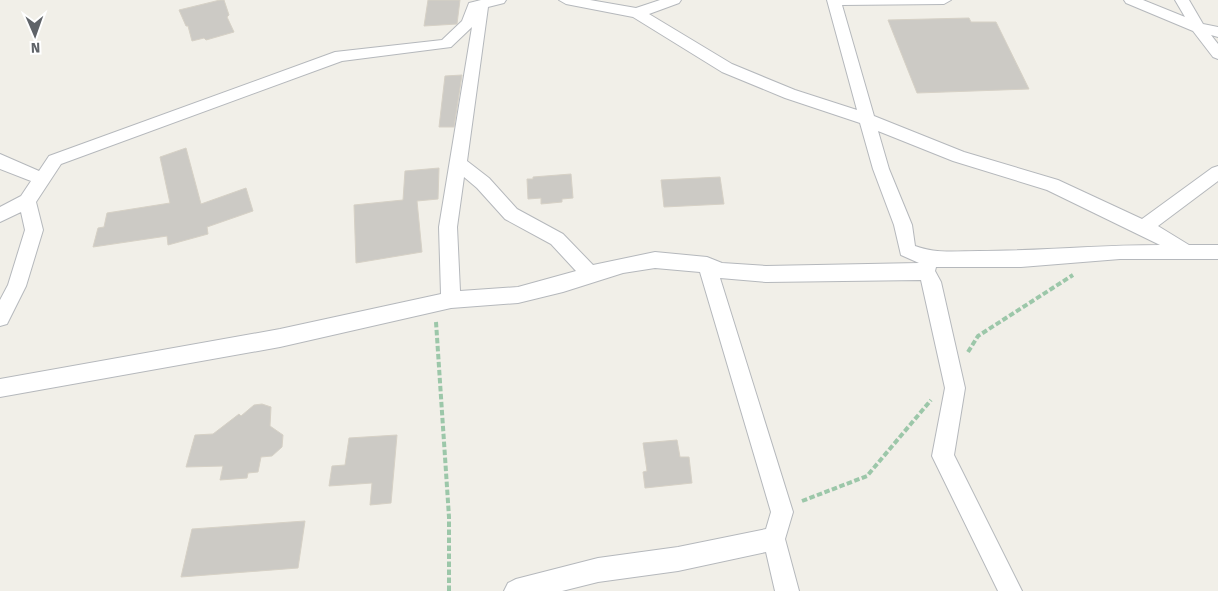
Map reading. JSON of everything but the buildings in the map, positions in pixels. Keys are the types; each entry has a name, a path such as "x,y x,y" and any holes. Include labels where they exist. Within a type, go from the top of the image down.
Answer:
{"street":[{"path":"0,215 27,201 40,178 55,160 340,56 446,44 468,23 474,6 499,0"},
{"path":"566,0 637,12 727,68 790,94 868,120 959,158 1052,184 1144,227 1186,252"},
{"path":"944,0 834,1 881,170 903,225 906,250 927,265 932,282 955,388 943,456 1010,591"},
{"path":"1131,0 1198,28 1218,32"},
{"path":"1182,0 1198,28 1218,54"},
{"path":"637,12 665,1"},
{"path":"443,301 448,227 482,4"},
{"path":"0,160 1,163 40,178"},
{"path":"459,164 483,183 510,214 557,239 590,274"},
{"path":"1144,227 1218,172"},
{"path":"0,318 17,286 34,230 27,201"},
{"path":"0,388 280,338 443,301 518,295 563,284 590,274 655,260 707,264 721,271 766,274 1104,253 1218,252"},
{"path":"707,264 782,512 774,540 787,591"},
{"path":"516,591 598,570 678,559 774,540"}],"path":[{"path":"782,512 809,497 867,476 953,372 978,336 1104,253"},
{"path":"443,301 449,517 449,591"}]}
